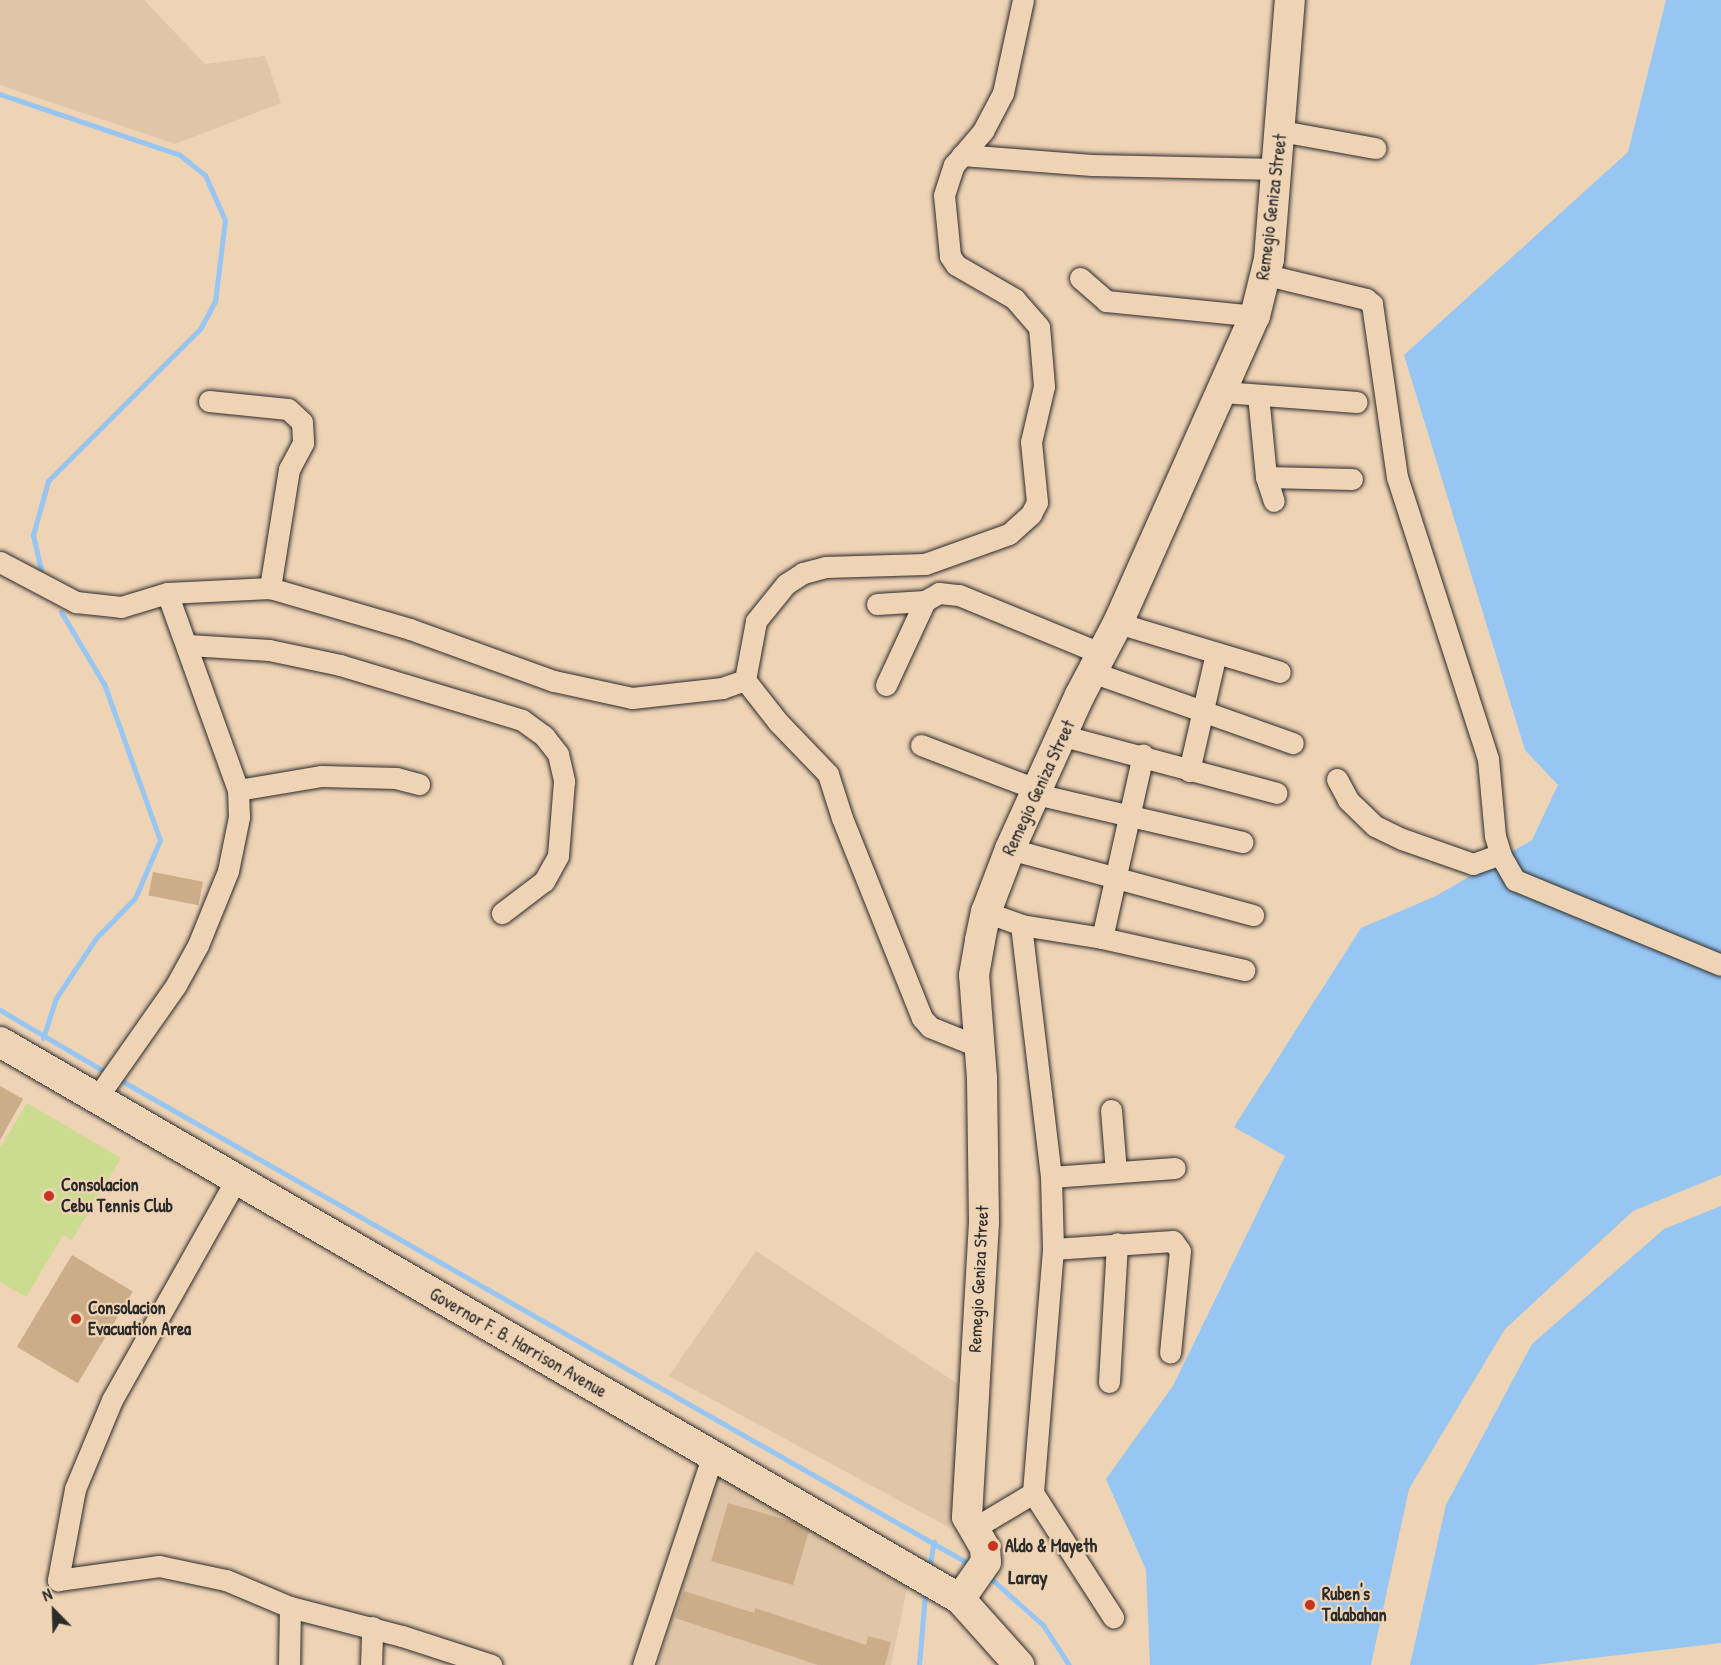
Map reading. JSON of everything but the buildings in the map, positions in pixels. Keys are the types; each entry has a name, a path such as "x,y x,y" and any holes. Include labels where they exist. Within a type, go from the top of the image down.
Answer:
{"street":[{"path":"980,1047 930,1027 922,1018 842,818 828,774 778,722 745,680 756,621 786,584 803,573 825,567 925,564 1008,534 1031,514 1037,502 1031,442 1044,386 1039,327 1015,299 956,265 951,255 944,195 947,180 962,155 983,131 1003,93 1023,0"},
{"name":"Remegio Geniza Street","path":"973,1581 985,1548 971,1530 967,1500 984,1222 980,1047 975,975 986,912 1010,849 1118,623 1255,316 1267,275 1278,169 1290,0"},
{"path":"1281,131 1375,148"},
{"path":"962,155 1092,165 1278,169"},
{"path":"1267,275 1366,299 1372,304 1397,477 1488,759 1500,854 1515,880 1721,965"},
{"path":"1080,278 1106,301 1255,316"},
{"path":"1223,392 1357,402"},
{"path":"1258,395 1266,477 1274,501"},
{"path":"209,401 288,410 302,422 303,442 289,469 270,588"},
{"path":"1266,477 1352,479"},
{"path":"0,562 76,602 121,606 167,593 270,588 410,629 554,681 608,694 657,697 722,688 745,680"},
{"path":"108,1081 176,985 198,945 228,871 239,817 238,790 188,645 167,593"},
{"path":"877,604 925,601 939,593 958,595 1202,714 1293,743"},
{"path":"886,685 925,601"},
{"path":"1118,623 1280,672"},
{"path":"188,645 269,650 340,664 522,720 544,736 558,754 564,781 558,856 544,880 502,913"},
{"path":"1190,771 1216,653"},
{"path":"1064,736 1143,755 1190,771 1276,793"},
{"path":"921,745 1037,792 1130,819 1242,842"},
{"path":"1102,938 1143,755"},
{"path":"238,790 322,776 396,778 419,784"},
{"path":"1337,779 1348,800 1375,826 1473,864 1500,854"},
{"path":"1010,849 1115,880 1253,915"},
{"path":"986,912 1021,925 1102,938 1244,970"},
{"path":"1021,925 1051,1177 1053,1249 1033,1493 1113,1617"},
{"name":"Governor F. B. Harrison Avenue","path":"0,1042 108,1081 237,1178 712,1458 973,1581 1019,1665"},
{"path":"1111,1110 1116,1172"},
{"path":"1051,1177 1175,1168"},
{"path":"237,1178 112,1400 75,1489 58,1580 159,1566 226,1580 290,1607 372,1627 446,1658 490,1665"},
{"path":"1053,1249 1173,1241 1177,1246 1170,1353"},
{"path":"1109,1382 1117,1243"},
{"path":"643,1665 712,1458"},
{"path":"971,1530 1033,1493"},
{"path":"289,1665 290,1607"},
{"path":"371,1665 372,1627"}],"shaded area":[{"path":"0,0 144,0 205,64 265,56 281,103 175,144 0,85"},
{"path":"756,1251 961,1386 950,1528 669,1376"},
{"path":"718,1470 908,1584 891,1665 658,1665"}],"green space":[{"name":"Consolacion Cebu Tennis Club","path":"27,1103 121,1158 72,1240 63,1235 26,1297 0,1282 0,1148"}],"water":[{"path":"1666,0 1721,0 1721,1175 1633,1211 1505,1329 1409,1489 1371,1665 1150,1665 1146,1570 1106,1479 1173,1386 1285,1156 1234,1127 1361,928 1436,896 1532,840 1558,785 1525,750 1404,355 1628,152"},
{"path":"1721,1206 1721,1643 1534,1665 1410,1665 1446,1505 1532,1344 1664,1229"}],"waterway":[{"path":"0,94 180,155 205,175 225,220 215,301 200,329 48,481 33,535 41,569"},
{"path":"43,1038 56,998 96,938 135,898 160,840 104,684 61,612"},
{"path":"0,1010 107,1073"},
{"path":"115,1077 973,1566"},
{"path":"929,1569 934,1541"},
{"path":"988,1576 1043,1625 1069,1665"},
{"path":"919,1665 925,1593"}],"place":[{"name":"Consolacion Cebu Tennis Club","path":"49,1196"},
{"name":"Consolacion Evacuation Area","path":"76,1319"},
{"name":"Aldo & Mayeth","path":"993,1546"},
{"name":"Ruben's Talabahan","path":"1310,1605"}],"district":[{"name":"Laray","path":"1028,1576"}]}
